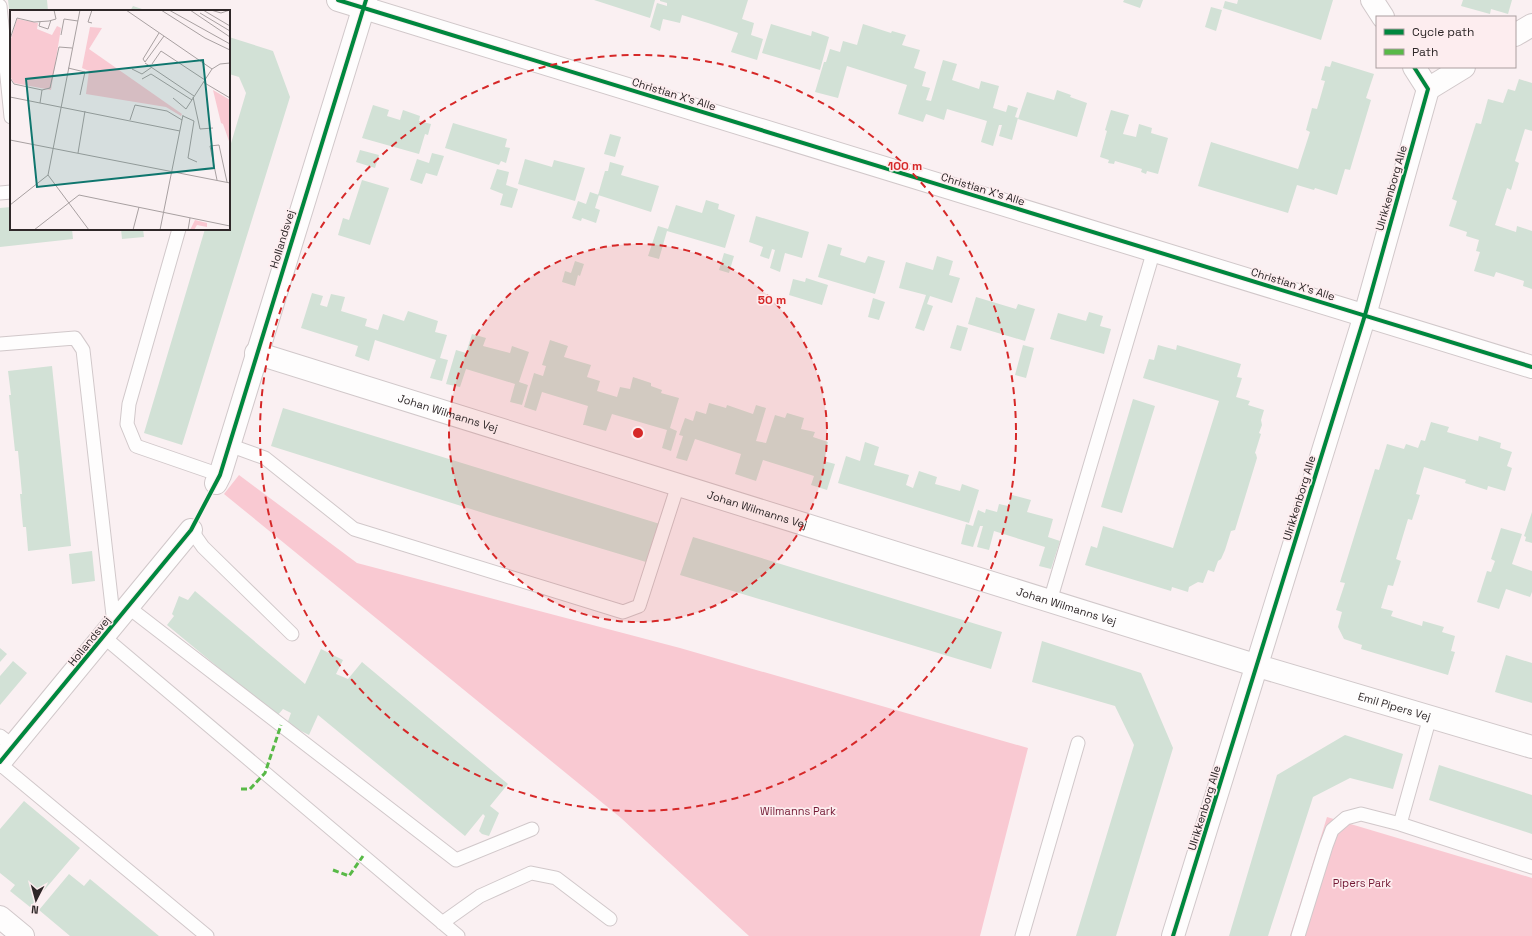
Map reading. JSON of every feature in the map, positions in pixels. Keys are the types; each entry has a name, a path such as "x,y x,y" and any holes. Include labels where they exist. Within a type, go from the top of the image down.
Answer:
{"street":[{"name":"Christian X's Alle","path":"338,0 365,4 1532,367"},
{"path":"1372,0 1382,16"},
{"name":"Hollandsvej","path":"218,479 365,4"},
{"path":"1516,34 1532,24"},
{"path":"1415,68 1428,89 1462,68"},
{"name":"Ulrikkenborg Alle","path":"1173,936 1258,666 1365,315 1428,89"},
{"name":"Johan Wilmanns Vej","path":"256,353 1258,666"},
{"name":"Hollandsvej","path":"3,752 109,630 191,530"},
{"name":"Emil Pipers Vej","path":"1258,666 1532,747"},
{"path":"0,917 22,936"}],"lane":[{"path":"0,6 10,107"},
{"path":"0,193 10,192"},
{"path":"179,230 128,404 127,424 136,446 218,479"},
{"path":"1050,601 1154,250"},
{"path":"0,344 75,338 83,350 109,630 458,936"},
{"path":"229,445 265,458 354,529 623,612 639,606 678,485"},
{"path":"191,530 203,547 292,634"},
{"path":"128,607 456,860 532,829"},
{"path":"1400,824 1430,717"},
{"path":"1022,936 1078,743"},
{"path":"3,752 207,936"},
{"path":"1298,936 1332,830 1346,818 1361,814 1400,824 1532,867"},
{"path":"442,923 480,896 531,873 556,878 610,918"}],"green space":[{"name":"Wilmanns Park","path":"239,475 357,563 680,648 1028,748 980,936 749,936 621,818 224,494"},
{"name":"Pipers Park","path":"1327,817 1532,878 1532,936 1290,936"}],"building":[{"path":"8,0 47,0 48,10 10,10 10,16"},
{"path":"594,0 655,0 650,18"},
{"path":"660,0 748,0 742,19 754,23 751,35 763,39 757,60 731,52 738,33 708,23 682,15 680,23 663,19 660,31 650,27 657,3 667,6 667,3"},
{"path":"1124,0 1143,0 1140,8 1123,2"},
{"path":"1238,0 1333,0 1321,40 1223,8 1225,1 1237,4"},
{"path":"1463,0 1512,0 1508,14 1491,9 1490,14 1461,6"},
{"path":"133,6 145,10 131,10"},
{"path":"1211,7 1222,10 1216,31 1205,27"},
{"path":"771,24 811,36 812,31 829,37 820,70 762,53"},
{"path":"863,24 891,33 892,31 906,35 902,45 920,50 914,68 926,72 922,86 930,88 926,100 931,101 943,60 957,64 952,80 979,89 981,81 999,86 993,108 1006,112 1008,105 1018,108 1015,117 1018,118 1012,140 999,136 1002,125 999,125 993,146 981,142 987,121 947,109 944,120 926,114 923,122 898,114 907,85 847,66 838,98 815,92 824,62 826,62 830,49 840,52 843,41 857,45"},
{"path":"230,37 273,51 290,97 182,445 144,433 205,230 230,230 230,147 246,93 239,77 230,74"},
{"path":"1332,61 1374,74 1366,98 1371,100 1350,170 1345,169 1337,195 1315,188 1314,190 1297,185 1288,213 1198,186 1211,142 1298,169 1310,132 1306,130 1312,108 1317,109 1325,81 1321,80 1325,66 1330,67"},
{"path":"1519,79 1532,83 1532,131 1525,129 1515,161 1519,163 1511,190 1507,188 1495,225 1516,232 1517,226 1532,231 1532,289 1523,286 1524,281 1496,272 1494,277 1474,271 1480,252 1476,251 1479,240 1466,236 1467,232 1449,226 1457,201 1452,199 1476,123 1481,124 1488,99 1503,103 1508,89 1515,91"},
{"path":"1057,90 1071,95 1070,97 1087,103 1077,137 1018,119 1027,92 1054,100"},
{"path":"373,105 389,110 387,116 400,120 403,110 420,116 419,121 431,124 428,135 425,134 419,154 362,138"},
{"path":"1111,110 1129,115 1123,134 1136,137 1139,124 1152,128 1151,133 1168,138 1158,174 1147,171 1146,174 1141,172 1142,169 1115,161 1114,164 1108,163 1109,160 1100,157 1107,131 1105,130"},
{"path":"453,123 507,139 505,147 510,148 506,163 501,161 499,165 445,148"},
{"path":"610,134 621,137 615,157 604,154"},
{"path":"360,150 379,155 375,168 356,162"},
{"path":"432,153 444,156 437,176 426,173 422,184 410,180 417,159 429,163"},
{"path":"525,159 552,167 554,160 585,168 575,201 518,184"},
{"path":"610,162 624,166 621,175 659,186 651,212 598,195 605,171 608,171"},
{"path":"497,169 509,172 506,185 518,189 512,208 500,205 503,194 490,189"},
{"path":"362,180 389,188 370,245 338,235 343,218 349,220"},
{"path":"590,192 599,195 595,208 600,210 596,223 582,218 581,221 572,218 578,201 586,204"},
{"path":"706,200 719,204 718,209 735,215 725,248 667,231 659,259 648,256 658,226 668,229 676,205 702,213"},
{"path":"10,207 10,230 72,230 73,239 0,247 0,208"},
{"path":"756,216 809,232 802,258 785,253 780,272 770,268 775,250 772,249 769,259 760,256 763,247 749,242"},
{"path":"121,230 143,230 144,237 122,239"},
{"path":"828,244 842,248 840,255 865,263 868,256 885,261 875,294 818,277"},
{"path":"724,253 734,256 729,273 719,270"},
{"path":"937,256 953,261 949,275 960,278 952,303 930,296 927,304 933,306 924,331 915,328 926,295 899,288 906,262 933,270"},
{"path":"575,261 584,264 580,276 578,275 575,286 562,282 565,271 571,273"},
{"path":"806,278 828,285 822,305 789,295 793,279 805,282"},
{"path":"312,293 323,296 320,305 327,307 331,294 345,297 341,311 367,319 365,326 378,330 383,314 404,321 408,311 438,321 435,332 447,335 440,358 448,360 442,381 430,378 436,360 375,340 369,361 355,356 358,346 301,328"},
{"path":"976,297 1016,309 1018,304 1035,309 1025,341 968,324"},
{"path":"873,298 885,302 879,320 868,317"},
{"path":"1089,312 1103,316 1100,326 1111,329 1104,354 1050,339 1058,313 1086,321"},
{"path":"957,325 968,328 961,351 950,348"},
{"path":"472,334 486,338 483,346 510,353 512,346 529,352 519,382 528,385 522,405 510,402 515,384 466,369 460,387 446,384 456,350 466,353"},
{"path":"550,340 568,346 564,357 591,365 587,377 600,381 597,391 617,397 620,387 630,389 633,377 651,383 651,386 662,390 661,393 679,398 670,428 677,431 671,451 662,448 667,430 612,414 606,431 583,425 588,406 542,392 536,411 524,407 534,373 543,376 546,366 542,365"},
{"path":"1023,345 1034,348 1026,378 1015,375"},
{"path":"1158,345 1176,350 1177,345 1241,364 1237,377 1242,378 1236,397 1250,401 1248,405 1264,410 1261,420 1262,425 1259,433 1261,434 1255,453 1257,458 1235,530 1231,531 1225,550 1221,559 1218,561 1214,572 1208,570 1203,583 1198,582 1189,587 1188,592 1172,587 1171,591 1085,565 1091,546 1097,548 1103,526 1173,548 1219,401 1143,378 1149,359 1154,360"},
{"path":"52,366 71,546 28,551 26,527 23,527 18,451 15,451 8,371"},
{"path":"1133,399 1155,406 1122,513 1101,507"},
{"path":"709,403 726,408 727,405 753,414 756,405 766,408 756,441 766,443 775,415 785,418 787,413 804,418 801,429 815,432 813,437 828,442 824,461 835,464 827,490 811,485 814,476 763,460 756,481 735,474 741,454 695,439 687,461 676,458 683,436 679,435 685,418 693,421 696,411 706,414"},
{"path":"283,408 660,524 646,562 493,516 271,446"},
{"path":"1431,422 1449,427 1447,432 1478,441 1479,436 1501,443 1500,448 1512,452 1507,466 1512,468 1505,491 1488,486 1487,490 1465,483 1466,480 1424,467 1416,494 1420,495 1412,520 1408,519 1396,559 1401,561 1393,586 1388,585 1381,608 1393,611 1391,616 1422,626 1423,621 1444,627 1442,632 1455,636 1451,651 1455,652 1448,675 1361,649 1362,645 1344,639 1338,627 1342,612 1336,610 1345,583 1340,582 1375,469 1379,470 1387,444 1404,449 1406,444 1418,448 1421,440 1425,441"},
{"path":"865,442 879,447 874,465 909,475 906,485 913,488 919,471 937,477 935,484 960,491 962,484 979,490 969,523 838,483 846,456 860,461"},
{"path":"1012,495 1031,500 1027,512 1053,519 1048,537 1060,541 1051,569 1039,566 1045,547 994,531 989,550 977,547 983,526 980,526 973,547 961,544 966,524 973,526 978,510 985,513 986,509 997,512 999,504 1008,506"},
{"path":"1532,512 1532,543 1525,541 1526,537 1524,536"},
{"path":"1501,528 1522,534 1512,564 1532,571 1532,592 1530,597 1506,589 1499,609 1477,602 1487,571 1491,572 1495,561 1491,559"},
{"path":"693,537 1002,632 991,669 680,575"},
{"path":"92,551 95,581 72,584 69,554"},
{"path":"195,591 305,684 321,649 343,660 336,674 348,679 362,662 508,784 490,806 499,813 489,836 482,834 479,831 485,816 483,814 465,836 318,715 309,735 287,724 291,713 283,709 277,716 167,625 174,616 172,614 179,596 188,600"},
{"path":"1042,641 1141,673 1173,748 1116,936 1076,936 1134,745 1115,706 1032,682"},
{"path":"0,648 7,654 0,662"},
{"path":"1506,655 1532,663 1532,703 1495,692"},
{"path":"13,661 27,673 0,705 0,676"},
{"path":"1345,735 1403,754 1393,789 1350,778 1313,797 1268,936 1229,936 1277,775"},
{"path":"1439,765 1532,795 1532,834 1429,800"},
{"path":"24,801 80,848 30,907 10,891 15,885 0,873 0,829"},
{"path":"69,874 84,886 90,879 159,936 70,936 39,910"}],"marked path":[{"path":"241,789 250,789 265,773 281,725"},
{"path":"333,870 349,876 363,856"}],"cycle path":[{"path":"338,0 1532,367"},
{"path":"0,762 191,530 220,475 366,0"},
{"path":"1173,936 1365,315 1428,89 1415,68"}]}
